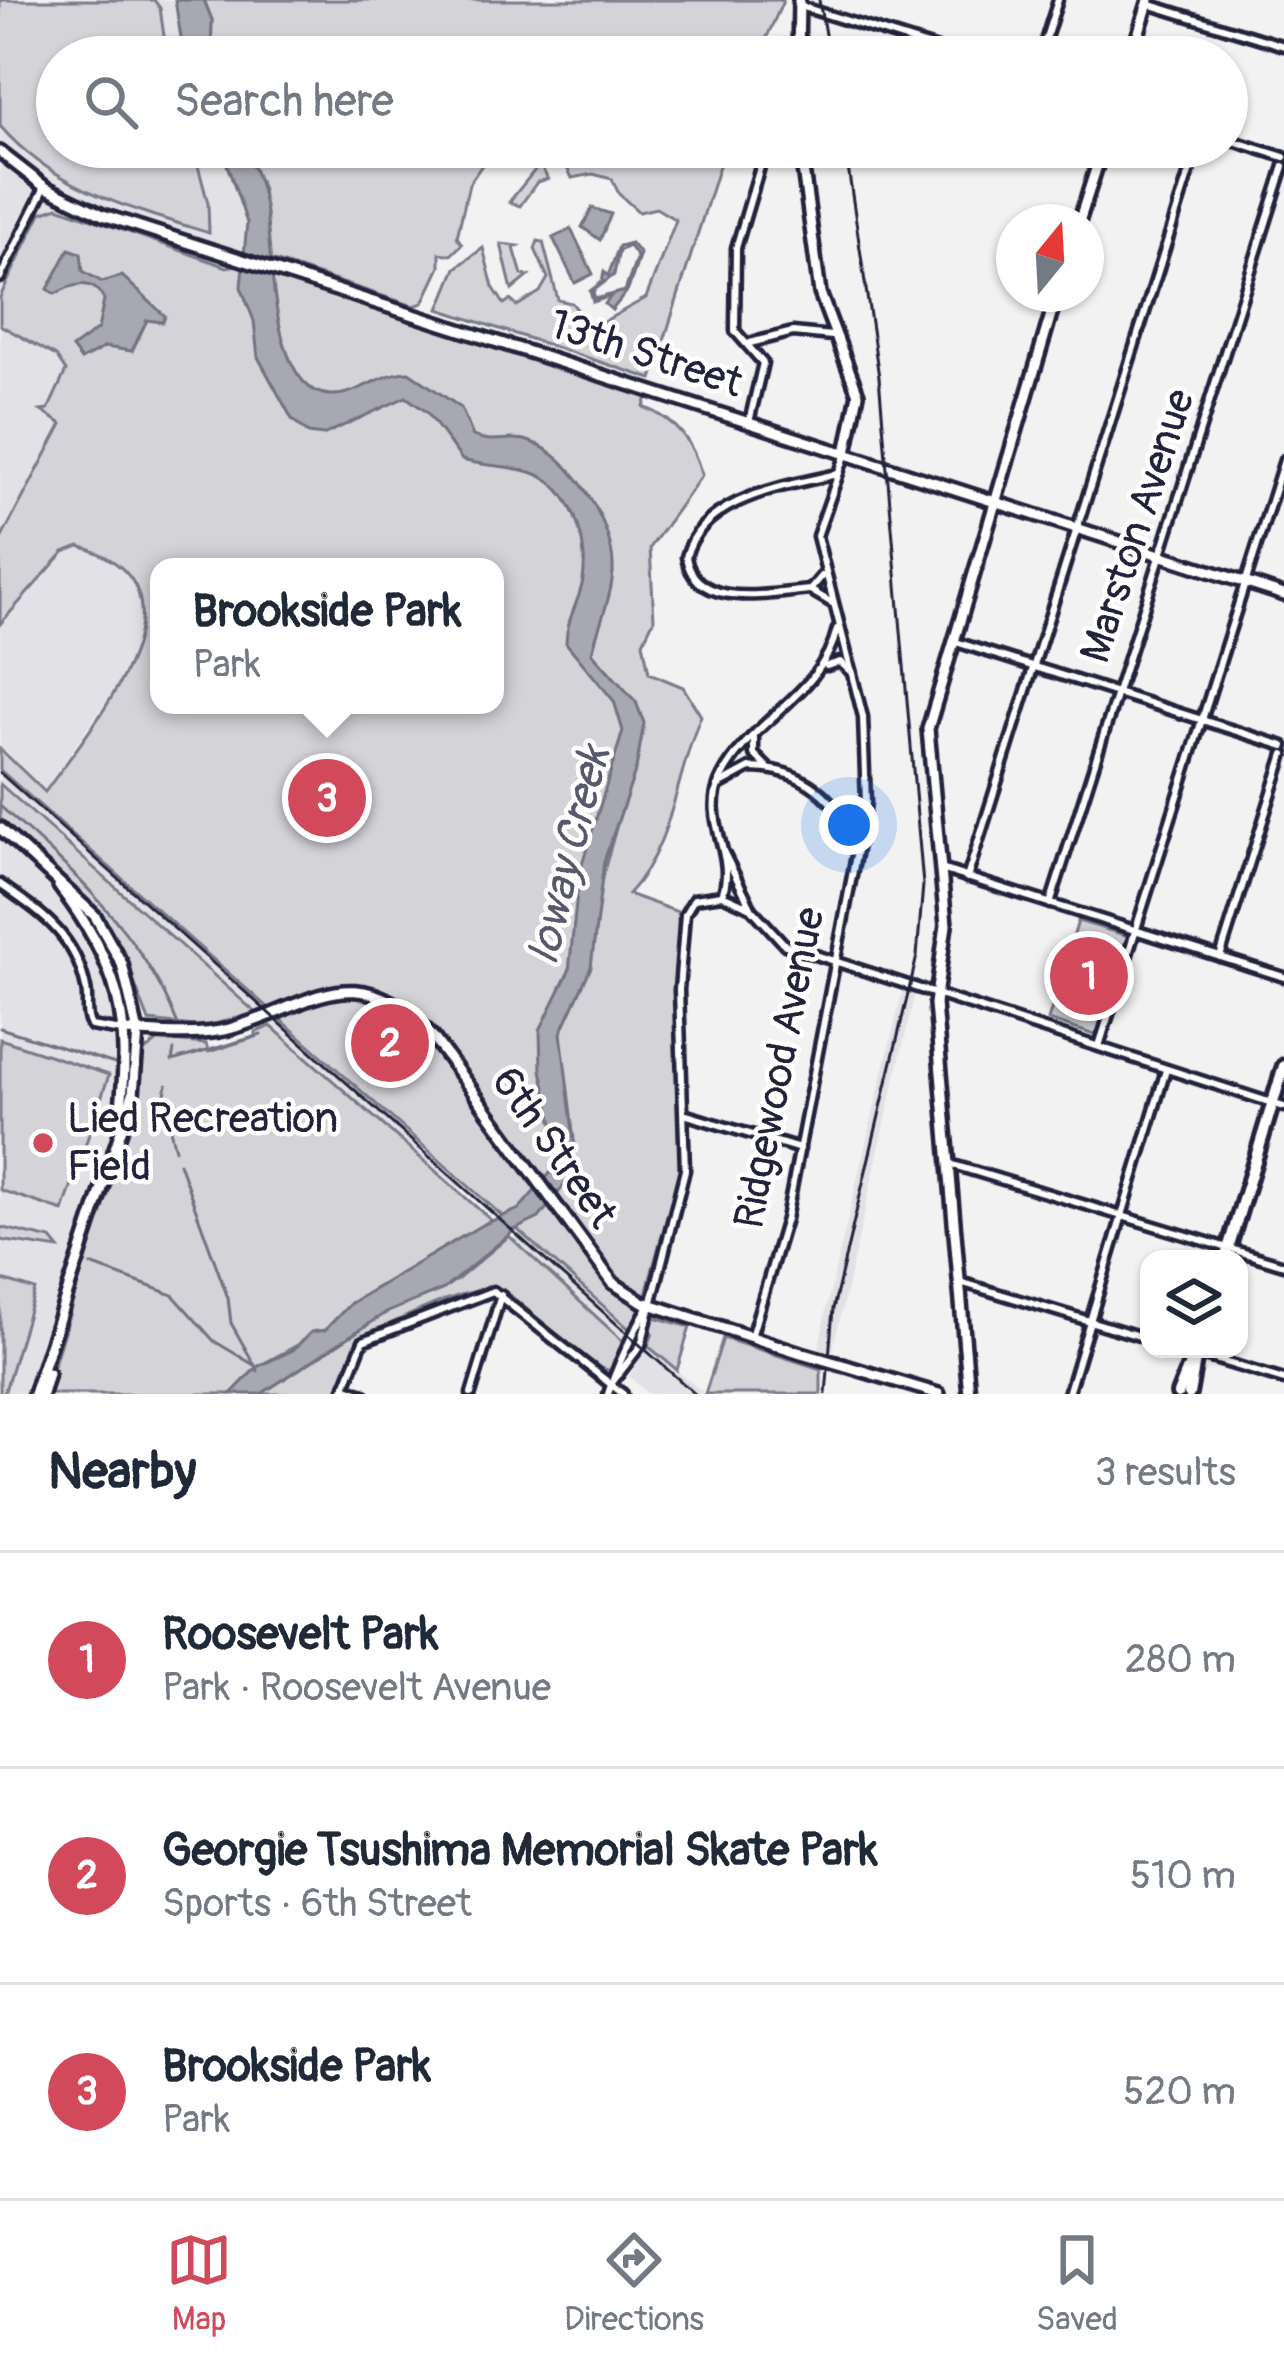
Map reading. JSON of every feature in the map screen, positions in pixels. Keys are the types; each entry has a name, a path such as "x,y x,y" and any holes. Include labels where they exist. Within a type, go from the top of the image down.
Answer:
{"main road":[{"path":"1138,36 1149,2"},
{"path":"798,36 799,3"},
{"name":"13th Street","path":"0,152 45,188 103,215 1284,595"},
{"name":"Ridgewood Avenue","path":"802,168 811,250 832,336 858,394 846,453"},
{"path":"1085,204 1096,168"},
{"path":"969,1394 936,994 945,948 928,729 1052,312"},
{"path":"0,827 86,905 111,941 135,1012 117,1132 38,1394"},
{"path":"50,875 107,962 132,1032"},
{"name":"6th Street","path":"132,1032 223,1030 317,993 374,996 422,1025 604,1274 651,1304 939,1394"},
{"path":"135,1012 149,1024 173,1033"},
{"path":"1228,1250 1278,1105 1284,1066"},
{"path":"1178,1394 1194,1358"},
{"path":"1189,1394 1196,1358"}],"street":[{"path":"1047,36 1058,0"},
{"path":"1149,2 1284,46"},
{"path":"799,3 900,36"},
{"path":"1248,146 1284,157"},
{"name":"Marston Avenue","path":"1050,904 1284,166"},
{"path":"749,422 763,363 735,331 734,267 760,168"},
{"path":"967,878 1190,168"},
{"path":"0,278 45,188"},
{"path":"750,344 793,332 832,336"},
{"name":"Ridgewood Avenue","path":"752,1337 800,1149 865,809 866,744 854,676 824,573 820,521 846,453"},
{"path":"1099,1046 1284,460"},
{"path":"832,603 810,590 715,592 689,569 688,549 704,526 748,498 837,474"},
{"path":"810,590 824,573"},
{"path":"824,668 838,624"},
{"path":"954,641 1284,750 1220,957"},
{"path":"722,895 728,870 713,821 717,788 754,737 824,668 839,662 854,676"},
{"path":"754,737 754,754 770,769 807,782 841,813 857,850"},
{"path":"717,788 736,773 770,769"},
{"path":"841,813 865,809"},
{"path":"724,853 752,909 773,938 834,963 1278,1105"},
{"path":"940,869 1284,977"},
{"path":"0,884 43,912 66,937 86,987 91,1026 132,1032"},
{"path":"611,1384 641,1345 685,1170 687,1114 679,990 685,914 694,899 722,895 752,909"},
{"path":"1068,1394 1166,1069"},
{"path":"687,1114 800,1149"},
{"path":"950,1164 1218,1250"},
{"path":"1248,1257 1284,1264"},
{"path":"960,1282 1140,1337"},
{"path":"364,1394 343,1391 363,1341 483,1291 501,1294 623,1394"},
{"path":"470,1394 501,1294"},
{"path":"608,1394 651,1304"},
{"path":"1217,1358 1284,1381"}],"shaded area":[{"path":"0,0 175,0 181,36 36,36 36,168 228,168 247,223 246,252 237,259 161,558 150,558 150,619 125,675 36,802 263,1005 256,1013 30,810 7,833 50,875 87,923 119,992 117,1133 34,1394 0,1394"},
{"path":"0,0 154,0 160,8 164,36 36,36 36,159 0,126"},
{"path":"175,0 204,0 212,20 212,36 181,36"},
{"path":"204,0 783,1 767,36 212,36 212,20"},
{"path":"48,168 199,168 208,203 209,233 123,205"},
{"name":"Ioway Creek","path":"228,168 253,168 257,176 285,346 296,371 311,388 341,394 409,372 461,408 473,436 528,441 544,448 575,476 599,513 612,552 610,591 592,653 636,702 644,723 636,769 604,861 591,967 561,1033 575,1148 568,1180 539,1218 516,1229 444,1289 385,1313 261,1394 231,1394 257,1367 293,1350 311,1332 325,1330 351,1303 480,1226 519,1209 552,1171 558,1146 541,1070 540,1030 569,971 579,874 623,731 614,701 566,643 584,566 581,534 560,491 527,471 462,460 427,412 406,397 323,435 308,433 292,419 258,357 254,321 241,287 247,223"},
{"path":"252,168 480,168 469,184 457,237 462,244 451,255 440,253 440,267 423,303 414,306 268,259 262,187"},
{"path":"537,168 542,168 548,179 537,182 520,206 509,202"},
{"path":"567,168 718,168 652,379 439,309 456,268 483,248 493,287 504,304 510,300 517,306 540,292 548,278 535,249 538,241 543,242 558,300 572,303 586,321 601,323 646,298 676,220 656,208 639,212 619,194 612,179 593,174 572,178"},
{"path":"58,207 227,267 237,265 648,394 644,407 675,426 694,452 702,475 650,548 654,619 643,642 649,673 683,687 701,716 655,854 628,894 678,912 680,1169 635,1334 0,770 0,749 45,792 111,697 130,661 140,625 138,593 119,566 79,546 64,552 0,624 0,541 62,424 41,411 48,410 66,371 56,356 0,325 0,297 41,213","holes":["608,545 613,573 592,653 636,702 643,732 600,885 608,816 635,717 579,647"]},
{"path":"592,208 611,214 600,240 582,227"},
{"path":"571,229 593,274 575,283 553,238"},
{"path":"631,243 640,254 628,290 612,310 605,304 611,296 593,302 590,291 602,282 604,272 608,276 619,246","holes":["629,246 637,257 625,291 595,299 593,291 614,275 619,251"]},
{"path":"501,244 518,246 514,248 522,275 529,276 512,290"},
{"path":"69,249 81,253 83,271 102,282 122,276 165,316 163,322 147,320 132,351 105,347 81,360 72,348 98,329 104,300 88,285 55,294 48,289"},
{"path":"0,784 256,1013 203,1027 149,1021 123,954 93,907 0,818"},
{"path":"1078,921 1128,936 1098,1036 1048,1020"},
{"path":"903,989 915,993 832,1353 819,1349 826,1309"},
{"path":"278,1018 463,1182 457,1190 271,1026"},
{"path":"271,1026 491,1220 351,1303 325,1330 257,1367 231,1394 45,1394 136,1093 143,1052 159,1040 206,1044 209,1052 256,1037 256,1032"},
{"name":"Lied Recreation Field","path":"0,1039 109,1075 63,1211 0,1190"},
{"path":"0,1227 51,1239 59,1249 0,1240"},
{"path":"521,1234 635,1334 629,1347 520,1251 515,1241"},
{"path":"509,1236 629,1347 611,1371 597,1367 506,1292 491,1290 453,1297 358,1339 337,1394 261,1394 386,1313 457,1280"},
{"path":"0,1279 35,1290 4,1394 0,1394"},
{"path":"654,1317 690,1327 677,1370 648,1346 653,1333 645,1344"},
{"path":"723,1338 821,1369 821,1394 705,1394"},
{"path":"648,1346 705,1394 648,1394 629,1376"}],"waterway":[{"path":"0,806 102,904 144,959 177,1022"},
{"path":"0,1028 115,1064"},
{"path":"174,1050 172,1061 261,1035"},
{"path":"167,1085 163,1102 175,1149"},
{"path":"179,1163 228,1298 231,1323 258,1371"},
{"path":"91,1265 173,1295 214,1341 254,1365"}],"railway":[{"path":"819,0 825,36"},
{"path":"826,1394 833,1309 917,956 923,885 879,377 848,168"},
{"path":"0,773 695,1394"}],"place":[{"name":"Brookside Park","path":"327,798"},
{"name":"Roosevelt Park","path":"1089,976"},
{"name":"Georgie Tsushima Memorial Skate Park","path":"390,1043"},
{"name":"Lied Recreation Field","path":"43,1143"}]}
